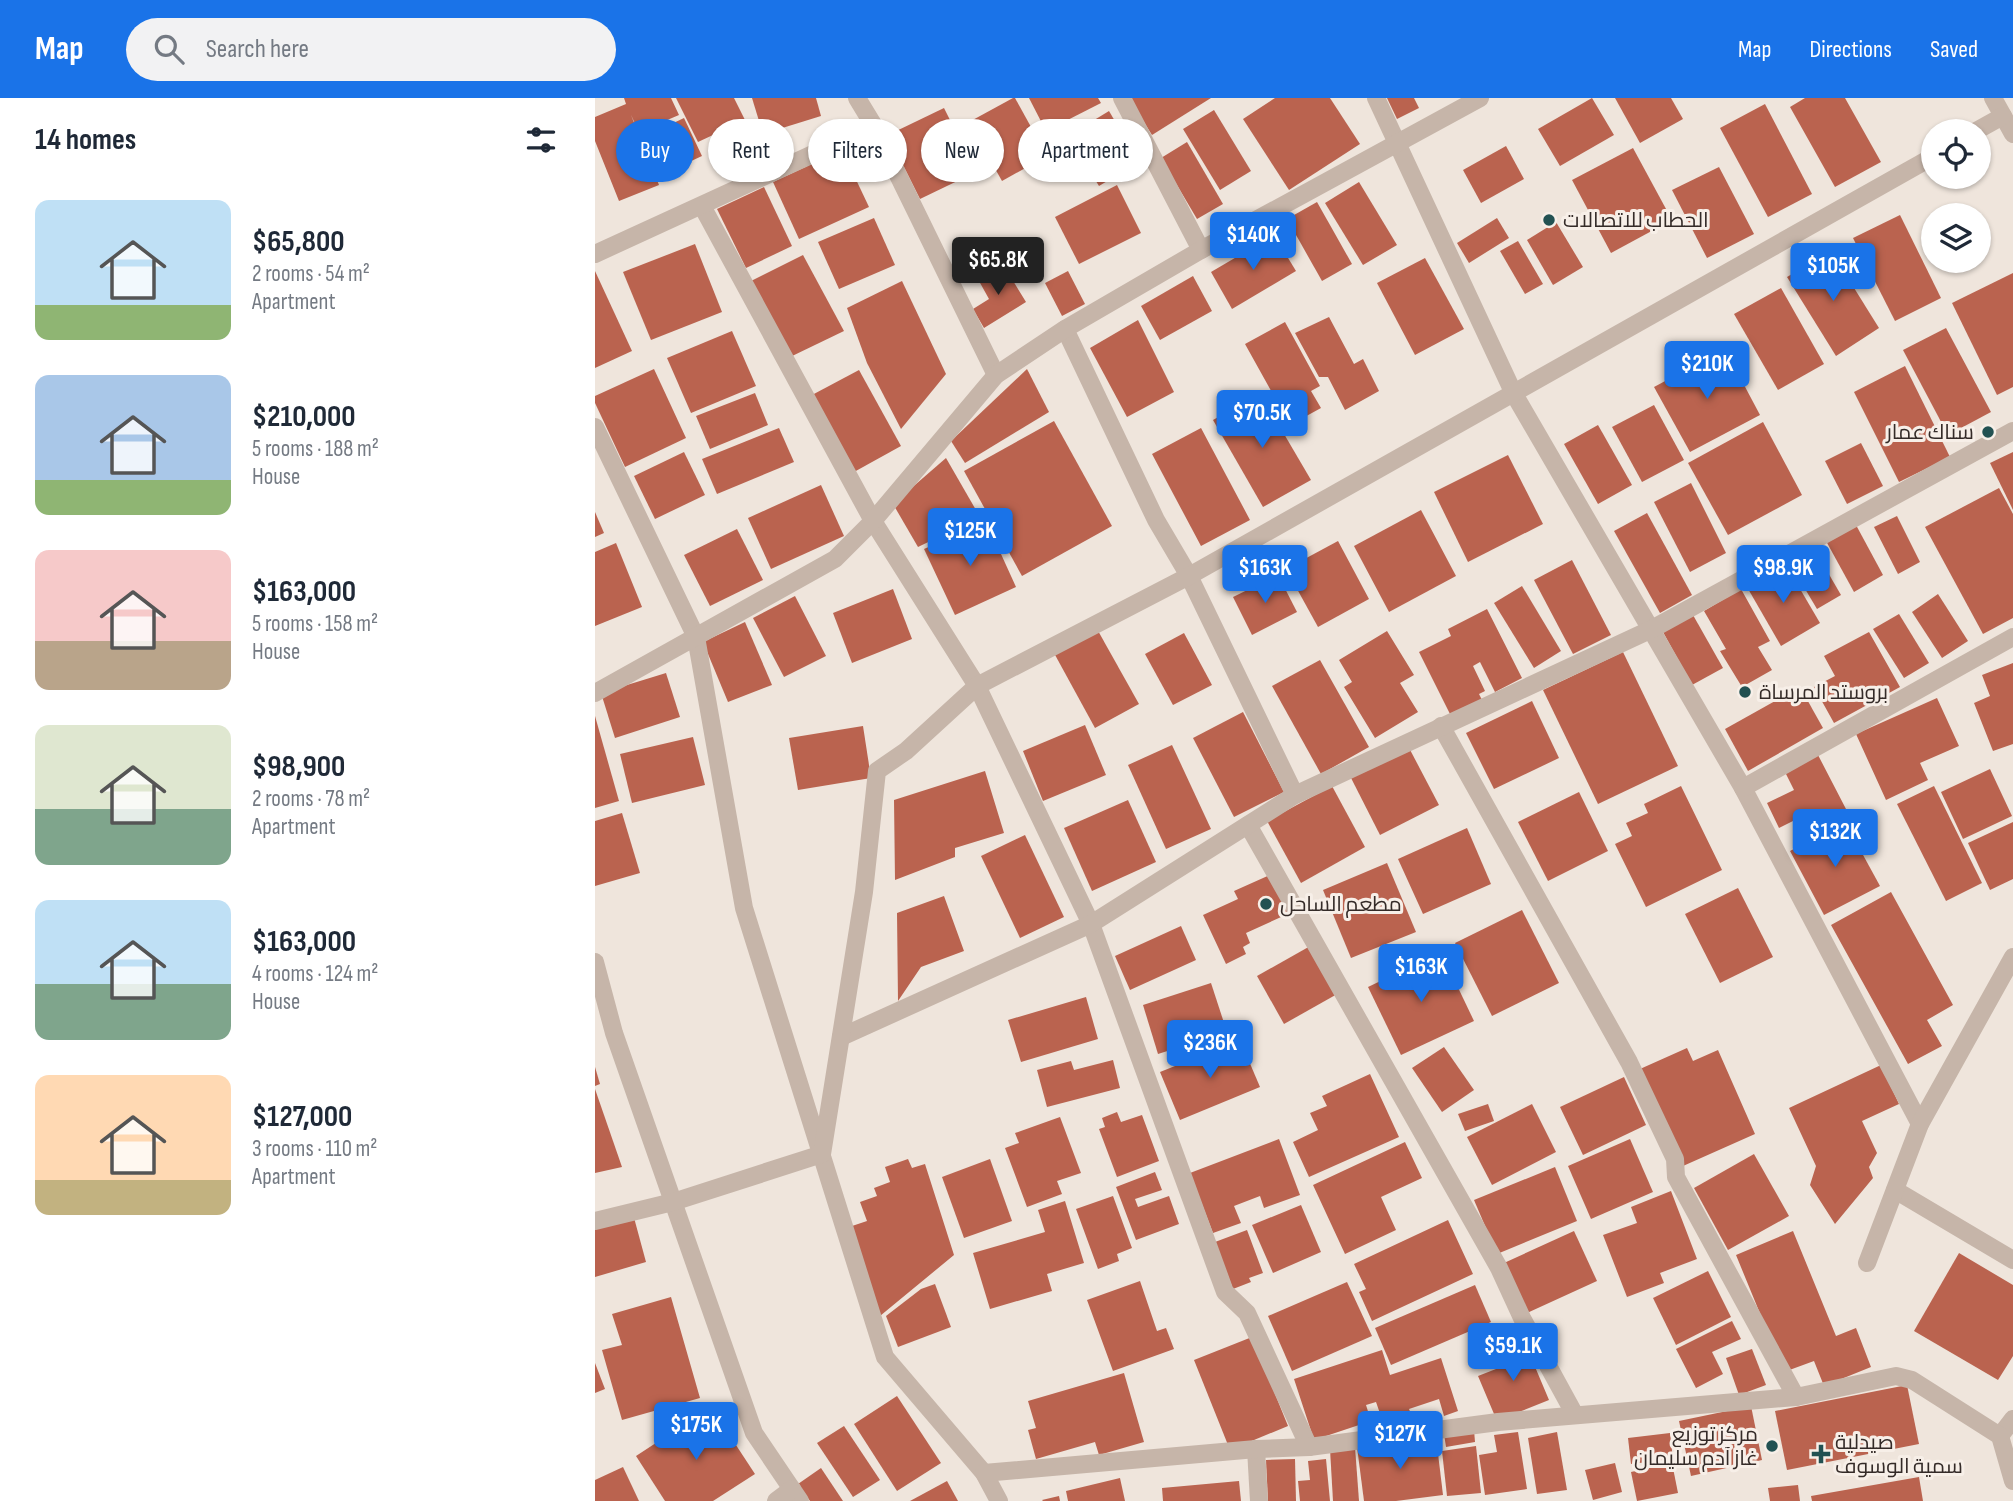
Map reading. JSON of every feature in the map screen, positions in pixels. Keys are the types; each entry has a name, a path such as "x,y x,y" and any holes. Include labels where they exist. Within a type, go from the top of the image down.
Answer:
{"street":[{"path":"857,98 870,119"},
{"path":"1122,98 1201,250"},
{"path":"1376,98 1514,394 1743,788 1920,1124"},
{"path":"595,693 835,559 873,521 996,375 1065,329 1201,250 1480,98"},
{"path":"1993,98 2013,134"},
{"path":"1991,123 2003,116"},
{"path":"595,254 808,157"},
{"path":"822,1154 864,892 877,771 906,751 977,686 1189,576 1921,163"},
{"path":"901,182 996,375"},
{"path":"702,206 873,521 977,686 1091,924 1224,1292 1247,1313 1308,1447"},
{"path":"1065,329 1156,520 1189,576 1295,795"},
{"path":"595,427 697,638 744,908 885,1357 984,1473 999,1501"},
{"path":"841,1037 1091,924 1295,795 1652,629 2013,431"},
{"path":"1743,788 2013,637"},
{"path":"1441,726 1629,1062 1675,1159 1676,1177 1796,1397"},
{"path":"1248,825 1499,1268 1522,1318 1575,1415"},
{"path":"1867,1263 1920,1124 2013,957"},
{"path":"595,962 614,1033 754,1433 796,1495 776,1501"},
{"path":"595,1222 673,1202 822,1154"},
{"path":"1895,1190 2013,1260"},
{"path":"984,1473 1256,1449 1308,1447 1498,1422 1796,1397 1896,1376 1912,1380 2000,1436 2013,1481"},
{"path":"2000,1436 2013,1419"},
{"path":"1256,1449 1259,1501"}],"building":[{"path":"624,98 671,98 679,115 670,119 633,119 631,115 633,119 616,119 616,182 658,182 659,185 619,201 595,141 595,117 626,104"},
{"path":"676,98 734,98 744,119 708,119 708,137 698,142 694,134 694,119 686,119"},
{"path":"752,98 816,98 821,116 794,124 794,119 758,119"},
{"path":"1015,98 1027,119 1018,119 1018,172 1004,180 1004,119 974,119"},
{"path":"1029,98 1098,98 1101,103 1070,119 1040,119"},
{"path":"1129,98 1211,98 1153,134 1153,119 1142,119"},
{"path":"1275,98 1330,98 1360,144 1289,190 1243,119"},
{"path":"1387,98 1414,98 1419,108 1397,119"},
{"path":"1592,98 1614,135 1560,166 1538,129"},
{"path":"1615,98 1671,98 1683,119 1640,143"},
{"path":"1805,98 1845,98 1881,162 1835,187 1790,107"},
{"path":"1765,104 1812,194 1768,217 1720,128"},
{"path":"944,108 950,119 921,119"},
{"path":"1214,110 1251,171 1220,190 1183,129"},
{"path":"1109,111 1114,119 1096,119"},
{"path":"921,119 921,182 955,182 920,199 907,173 907,126"},
{"path":"694,139 702,156 694,160"},
{"path":"1187,142 1223,204 1197,219 1161,158"},
{"path":"1506,146 1524,179 1481,203 1463,170"},
{"path":"1633,148 1672,220 1611,253 1572,180"},
{"path":"808,166 808,182 857,182 869,207 799,239 773,182 794,182 794,172"},
{"path":"1719,167 1754,234 1707,258 1672,190"},
{"path":"1359,182 1397,245 1363,265 1325,203"},
{"path":"1117,185 1141,233 1079,264 1055,217"},
{"path":"764,187 792,246 746,268 717,209"},
{"path":"1317,202 1352,264 1322,281 1287,219"},
{"path":"1900,215 1921,258 1921,273 1929,273 1941,298 1895,321 1853,238"},
{"path":"874,218 895,265 839,289 818,242"},
{"path":"1497,218 1509,238 1469,263 1457,243"},
{"path":"1556,222 1583,267 1553,285 1527,240"},
{"path":"1274,235 1296,271 1232,309 1211,272"},
{"path":"1518,241 1543,284 1525,294 1500,251"},
{"path":"695,244 722,312 651,340 623,272"},
{"path":"1831,251 1879,328 1836,356 1787,277"},
{"path":"803,255 844,331 788,358 749,282"},
{"path":"1425,258 1464,329 1415,355 1377,283"},
{"path":"1004,266 1026,302 984,328 973,309 989,299 979,281"},
{"path":"595,271 632,351 595,368"},
{"path":"1068,271 1085,304 1062,316 1045,283"},
{"path":"2013,273 2013,387 1997,395 1952,303"},
{"path":"1193,276 1212,311 1160,340 1141,306"},
{"path":"902,281 946,374 901,429 867,363 847,308"},
{"path":"1781,288 1824,364 1778,390 1734,314"},
{"path":"1329,317 1354,364 1363,359 1379,391 1345,410 1328,377 1319,377 1295,333"},
{"path":"1138,320 1174,392 1127,417 1090,348"},
{"path":"1285,322 1320,386 1311,391 1321,408 1290,425 1245,344"},
{"path":"1946,328 1991,412 1948,435 1903,350"},
{"path":"732,331 756,386 691,413 667,358"},
{"path":"1725,349 1760,415 1690,452 1654,387"},
{"path":"1905,366 1950,457 1899,482 1854,392"},
{"path":"654,369 686,438 625,467 595,403 595,396"},
{"path":"1027,369 1049,412 965,463 951,441"},
{"path":"859,370 901,446 854,472 812,395"},
{"path":"755,393 768,425 710,449 696,416"},
{"path":"1260,393 1311,480 1263,507 1213,420"},
{"path":"1654,405 1684,460 1642,482 1612,427"},
{"path":"1054,421 1112,526 1022,576 964,471"},
{"path":"1763,422 1802,495 1728,535 1688,463"},
{"path":"1598,425 1632,485 1598,504 1564,444"},
{"path":"779,428 794,462 717,494 702,459"},
{"path":"1201,428 1250,520 1201,546 1152,454"},
{"path":"1861,443 1883,486 1847,504 1825,461"},
{"path":"684,452 705,495 655,519 634,476"},
{"path":"2013,452 2013,510 1990,463"},
{"path":"1508,455 1543,524 1468,562 1434,492"},
{"path":"946,458 980,517 918,547 893,504"},
{"path":"1691,483 1726,553 1690,572 1654,502"},
{"path":"821,485 844,536 771,569 748,518"},
{"path":"1999,488 2013,514 2013,618 1983,634 1925,527"},
{"path":"1421,510 1456,576 1389,612 1354,546"},
{"path":"595,512 604,533 595,537"},
{"path":"1647,513 1692,595 1660,613 1614,531"},
{"path":"1897,516 1920,562 1898,574 1874,527"},
{"path":"986,521 1016,587 955,615 924,549"},
{"path":"1856,525 1883,575 1854,592 1826,541"},
{"path":"737,529 763,580 710,606 684,555"},
{"path":"1338,541 1369,599 1318,627 1286,569"},
{"path":"616,543 642,607 595,626 595,552"},
{"path":"1816,552 1841,595 1817,609 1792,567"},
{"path":"1572,560 1611,635 1573,654 1534,580"},
{"path":"1786,565 1820,623 1781,646 1747,587"},
{"path":"1278,575 1297,612 1252,635 1233,597"},
{"path":"1522,586 1561,651 1534,668 1494,603"},
{"path":"893,589 912,639 852,663 833,613"},
{"path":"1741,589 1770,641 1758,647 1772,670 1742,687 1720,651 1726,649 1704,611"},
{"path":"1938,594 1968,641 1942,658 1912,612"},
{"path":"795,596 826,656 784,677 753,618"},
{"path":"1487,609 1522,678 1495,692 1480,662 1473,666 1485,691 1479,694 1483,702 1452,718 1419,652 1451,636 1448,629"},
{"path":"1899,614 1929,663 1904,678 1873,629"},
{"path":"1693,615 1723,668 1692,685 1663,632"},
{"path":"745,622 772,685 728,702 703,642"},
{"path":"1097,629 1139,704 1095,728 1054,653"},
{"path":"1387,631 1414,675 1400,683 1418,712 1375,738 1344,687 1352,682 1339,660"},
{"path":"1869,632 1900,687 1834,723 1814,687 1835,676 1824,656"},
{"path":"1184,633 1212,685 1173,705 1145,654"},
{"path":"1623,652 1678,766 1598,804 1543,690"},
{"path":"1320,660 1369,747 1321,774 1272,686"},
{"path":"2013,663 2013,744 1993,751 1974,703 1990,696 1982,675"},
{"path":"666,673 680,717 615,738 601,693"},
{"path":"1800,687 1823,728 1748,771 1725,729"},
{"path":"1937,698 1959,746 1920,763 1928,780 1886,800 1856,734"},
{"path":"1532,701 1559,758 1494,789 1466,733"},
{"path":"1243,712 1284,792 1234,817 1193,738"},
{"path":"595,716 619,801 595,808"},
{"path":"1085,725 1106,775 1043,801 1023,751"},
{"path":"863,726 871,778 798,790 789,738"},
{"path":"693,737 705,785 632,803 620,754"},
{"path":"1407,744 1439,805 1380,835 1349,774"},
{"path":"1172,745 1211,829 1166,849 1128,765"},
{"path":"1818,755 1846,809 1807,829 1801,817 1779,828 1767,803 1794,790 1785,772"},
{"path":"1990,769 2012,816 1963,839 1941,792"},
{"path":"985,771 1004,833 955,848 955,857 895,880 894,800"},
{"path":"1332,786 1365,847 1301,883 1267,821"},
{"path":"1681,786 1722,870 1646,907 1615,844 1632,836 1626,823 1648,813 1644,804"},
{"path":"1934,786 1982,883 1946,901 1897,804"},
{"path":"1579,792 1608,851 1548,881 1518,822"},
{"path":"1128,800 1156,862 1092,891 1064,828"},
{"path":"622,813 640,873 595,886 595,821"},
{"path":"1845,822 1880,886 1824,915 1790,851"},
{"path":"2013,822 2013,879 1990,890 1968,843"},
{"path":"1467,828 1491,884 1423,914 1398,859"},
{"path":"1025,835 1064,917 1020,938 981,856"},
{"path":"1387,863 1416,932 1351,958 1323,890"},
{"path":"1272,874 1290,913 1246,933 1250,943 1243,947 1246,954 1226,964 1203,915 1238,899 1234,891"},
{"path":"1738,888 1773,957 1720,983 1685,914"},
{"path":"1891,892 1953,1005 1927,1020 1942,1046 1908,1064 1831,925"},
{"path":"944,896 964,951 921,967 898,1001 897,913"},
{"path":"1522,910 1559,983 1492,1016 1455,943"},
{"path":"1181,926 1196,960 1130,990 1115,956"},
{"path":"1312,945 1339,993 1284,1024 1257,976"},
{"path":"1441,952 1474,1021 1401,1055 1368,987"},
{"path":"1211,983 1227,1032 1158,1054 1143,1005"},
{"path":"1086,997 1098,1039 1021,1062 1008,1020"},
{"path":"1240,1040 1260,1087 1180,1120 1160,1072"},
{"path":"1444,1047 1474,1090 1442,1112 1412,1068"},
{"path":"1687,1048 1693,1061 1718,1050 1755,1134 1683,1166 1640,1069"},
{"path":"1113,1060 1120,1088 1047,1107 1037,1070 1071,1061 1074,1070"},
{"path":"1881,1065 1899,1104 1862,1121 1877,1153 1869,1167 1873,1178 1835,1224 1810,1185 1816,1166 1789,1108"},
{"path":"595,1067 600,1084 595,1086"},
{"path":"1370,1074 1399,1137 1309,1177 1293,1142 1318,1130 1310,1113 1327,1106 1322,1096"},
{"path":"1624,1077 1646,1125 1583,1155 1560,1107"},
{"path":"595,1089 622,1167 595,1173"},
{"path":"1488,1104 1494,1121 1465,1131 1458,1114"},
{"path":"1532,1104 1556,1152 1492,1185 1467,1137"},
{"path":"1117,1112 1121,1122 1142,1115 1159,1161 1117,1177 1099,1129 1105,1127 1102,1118"},
{"path":"1060,1117 1081,1173 1057,1181 1062,1194 1027,1207 1005,1148 1019,1143 1015,1133"},
{"path":"1279,1139 1300,1195 1264,1208 1260,1196 1234,1206 1241,1223 1213,1233 1190,1173"},
{"path":"1630,1139 1653,1192 1591,1219 1568,1166"},
{"path":"1405,1142 1422,1178 1381,1197 1396,1230 1345,1254 1313,1185"},
{"path":"1754,1154 1789,1216 1728,1250 1694,1188"},
{"path":"908,1159 912,1168 925,1164 954,1255 880,1316 849,1227 867,1221 860,1202 877,1196 874,1188 890,1182 885,1167"},
{"path":"990,1159 1012,1221 964,1238 942,1177"},
{"path":"1555,1167 1577,1221 1497,1254 1474,1200"},
{"path":"1155,1172 1162,1190 1135,1199 1138,1207 1169,1196 1179,1224 1136,1240 1116,1187"},
{"path":"1671,1191 1697,1259 1660,1273 1664,1283 1627,1297 1603,1235 1637,1223 1631,1207"},
{"path":"1113,1196 1132,1248 1117,1254 1119,1261 1098,1269 1076,1209"},
{"path":"1065,1201 1084,1263 1047,1274 1052,1291 990,1309 973,1253 1045,1232 1038,1210"},
{"path":"1301,1205 1321,1252 1273,1273 1252,1225"},
{"path":"633,1214 646,1262 595,1277 595,1225"},
{"path":"1448,1220 1473,1274 1372,1321 1359,1292 1366,1289 1354,1264"},
{"path":"1247,1230 1263,1273 1249,1278 1251,1282 1233,1289 1215,1242"},
{"path":"1574,1231 1597,1281 1527,1313 1504,1263"},
{"path":"1793,1231 1836,1336 1856,1328 1871,1367 1824,1386 1814,1361 1784,1372 1736,1255"},
{"path":"1959,1253 2013,1285 2013,1356 1998,1380 1914,1331"},
{"path":"1708,1271 1731,1317 1676,1345 1653,1298"},
{"path":"1140,1281 1157,1331 1166,1328 1174,1349 1113,1371 1087,1300"},
{"path":"1347,1282 1372,1336 1292,1371 1268,1316"},
{"path":"935,1284 951,1327 898,1347 886,1316 921,1289"},
{"path":"1475,1285 1491,1322 1391,1365 1375,1328"},
{"path":"671,1297 700,1398 622,1420 602,1350 622,1345 612,1314"},
{"path":"1732,1321 1741,1339 1712,1352 1723,1374 1696,1388 1676,1349"},
{"path":"1252,1337 1288,1426 1230,1450 1194,1360"},
{"path":"1525,1343 1549,1400 1497,1421 1478,1376 1496,1369 1491,1356"},
{"path":"1752,1349 1766,1385 1739,1395 1726,1358"},
{"path":"1382,1350 1390,1375 1441,1358 1458,1411 1444,1416 1439,1399 1409,1409 1412,1416 1384,1425 1376,1402 1366,1405 1371,1421 1314,1440 1294,1379"},
{"path":"595,1363 605,1389 595,1393"},
{"path":"1124,1373 1144,1442 1099,1455 1095,1442 1036,1459 1028,1430 1036,1428 1028,1401"},
{"path":"1907,1385 1919,1444 1787,1470 1775,1411"},
{"path":"897,1396 941,1463 897,1491 854,1424"},
{"path":"1751,1406 1762,1460 1691,1476 1679,1421"},
{"path":"711,1407 755,1474 713,1501 665,1501 636,1456"},
{"path":"844,1426 880,1480 853,1497 817,1443"},
{"path":"1474,1430 1475,1442 1446,1447 1444,1434"},
{"path":"1518,1432 1527,1489 1485,1495 1479,1455 1497,1452 1494,1435"},
{"path":"1557,1432 1567,1490 1537,1494 1528,1438"},
{"path":"1670,1433 1673,1459 1631,1464 1628,1438"},
{"path":"1436,1437 1443,1495 1396,1501 1364,1501 1357,1447"},
{"path":"1476,1446 1481,1493 1447,1496 1442,1451"},
{"path":"1355,1447 1359,1501 1333,1501 1330,1449"},
{"path":"1295,1459 1296,1501 1268,1501 1266,1460"},
{"path":"1326,1459 1330,1501 1300,1501 1298,1481 1310,1480 1308,1461"},
{"path":"1615,1463 1622,1492 1593,1500 1585,1470"},
{"path":"1672,1463 1678,1493 1637,1501 1631,1472"},
{"path":"623,1467 639,1501 595,1501 595,1480"},
{"path":"821,1468 843,1501 810,1501 798,1484"},
{"path":"1919,1477 1923,1501 1812,1501 1811,1496"},
{"path":"1120,1478 1125,1501 1068,1501 1066,1491"},
{"path":"947,1481 958,1501 910,1501"},
{"path":"1239,1481 1241,1501 1163,1501 1162,1488"},
{"path":"1798,1485 1800,1501 1770,1501 1768,1488"},
{"path":"1059,1496 1060,1501 1042,1500"}],"place":[{"name":"الحطاب للاتصالات","path":"1549,220"},
{"name":"سناك عمار","path":"1988,432"},
{"name":"بروستد المرساة","path":"1745,692"},
{"name":"مطعم الساحل","path":"1266,904"},
{"name":"مركز توزيع غاز آدم سليمان","path":"1772,1446"},
{"name":"صيدلية سمية الوسوف","path":"1821,1454"}]}
